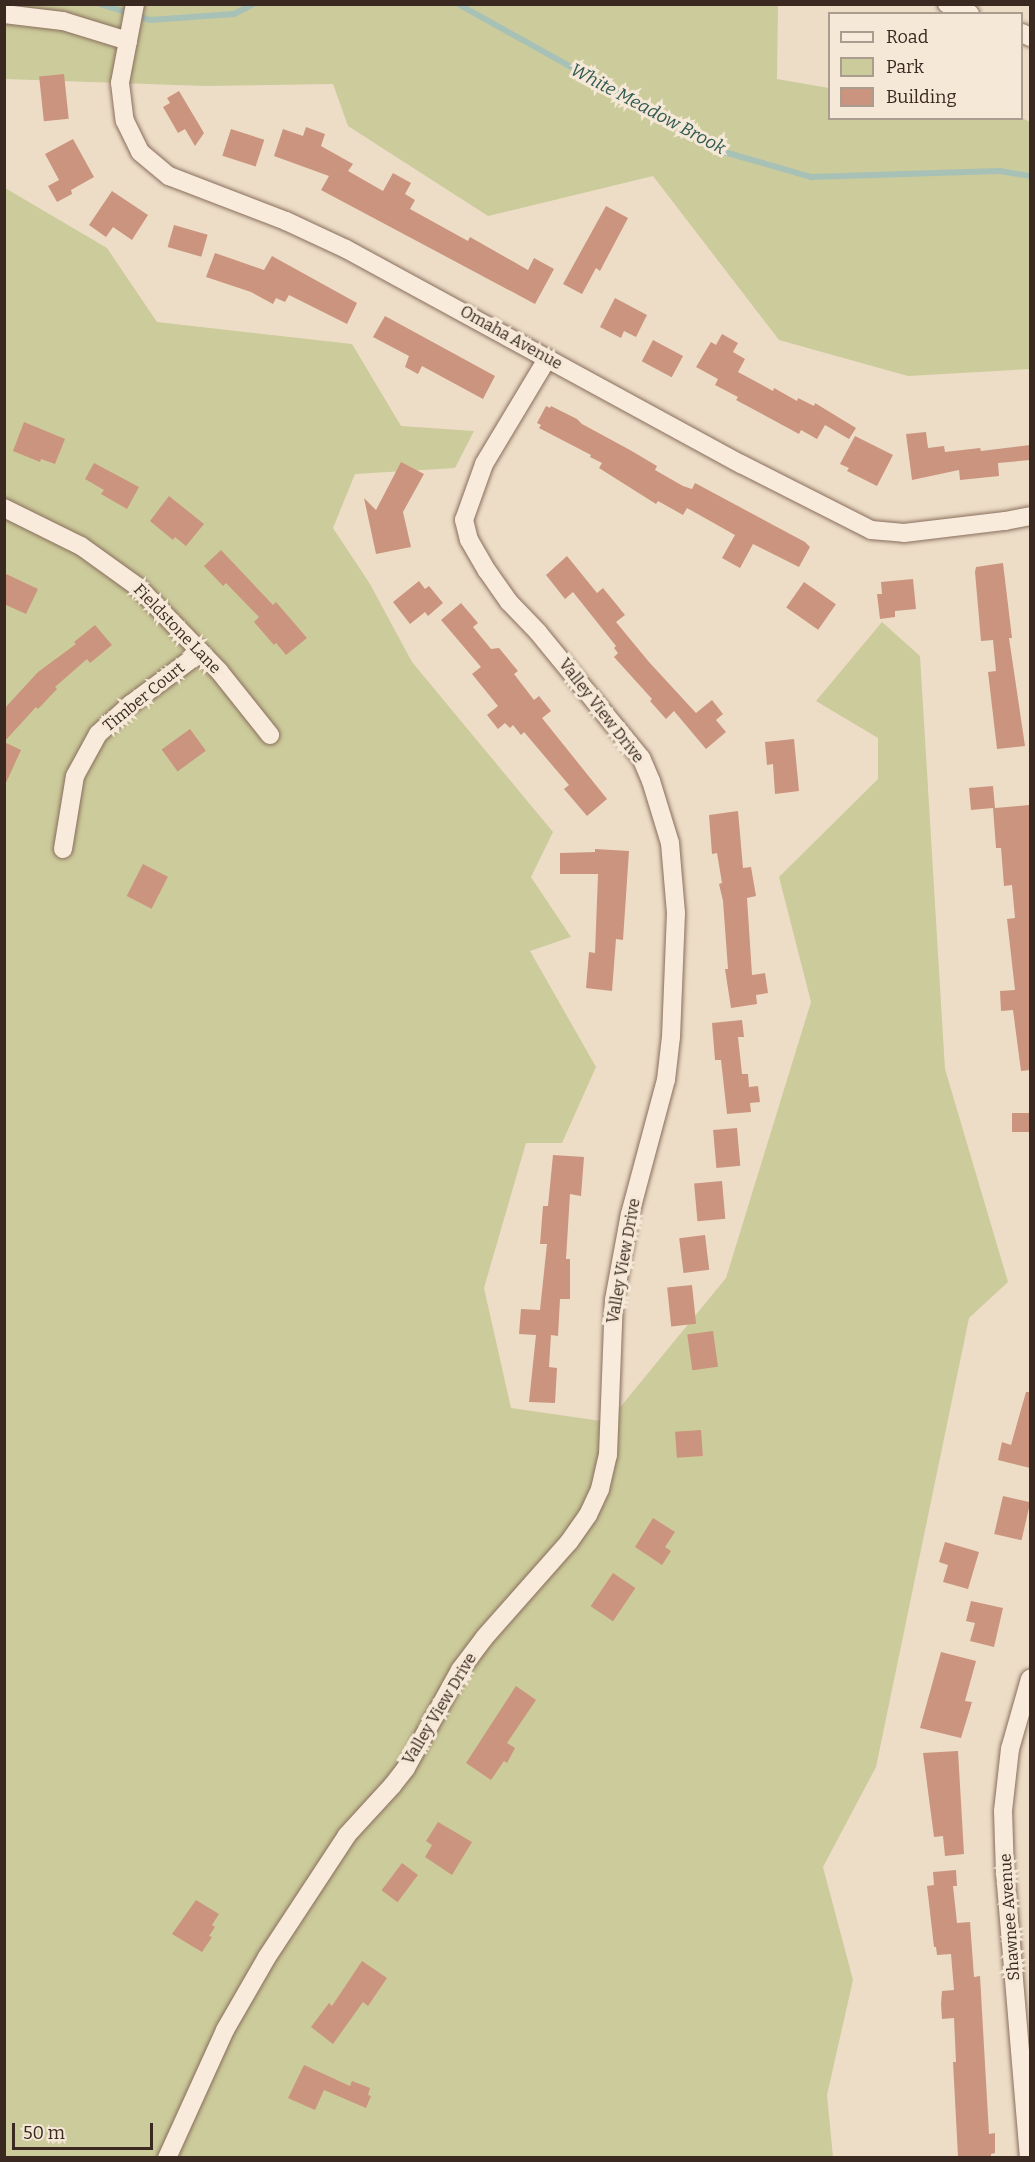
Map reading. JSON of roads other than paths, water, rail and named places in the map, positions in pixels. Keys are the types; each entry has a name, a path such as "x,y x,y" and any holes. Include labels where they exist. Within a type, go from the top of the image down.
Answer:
{"street":[{"name":"Omaha Avenue","path":"135,4 120,83 125,121 140,152 169,176 285,221 346,249 544,358 871,530 904,532 1005,521 1030,516"},
{"path":"947,4 965,12"},
{"path":"4,14 63,21 128,35"},
{"name":"Valley View Drive","path":"167,2157 225,2030 267,1957 347,1835 406,1768 472,1654 510,1605 569,1542 588,1515 600,1489 608,1455 614,1300 630,1214 666,1080 671,1037 676,913 670,843 651,781 641,758 538,632 509,602 469,540 464,520 484,464 544,364 544,358"},
{"name":"Fieldstone Lane","path":"4,508 81,546 138,587 201,652 270,735"},
{"name":"Timber Court","path":"63,849 75,776 98,734 131,704 201,652"},
{"name":"Shawnee Avenue","path":"1029,2157 1005,1874 1003,1811 1010,1749 1030,1679"}],"waterway":[{"name":"White Meadow Brook","path":"100,4 150,20 234,14 254,4"},
{"name":"White Meadow Brook","path":"458,4 724,152 811,177 999,171 1030,176"}]}
